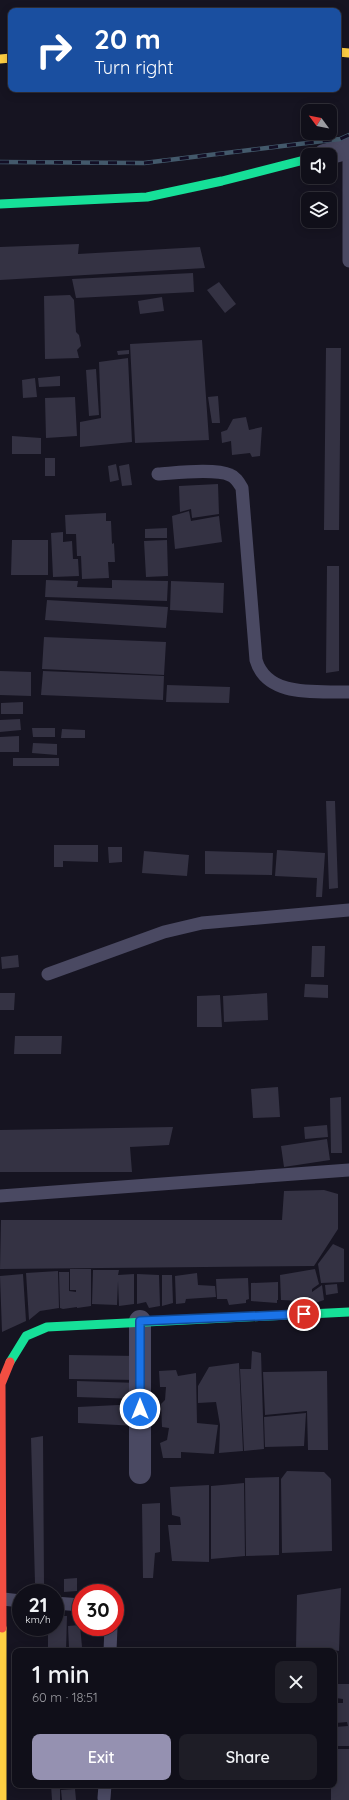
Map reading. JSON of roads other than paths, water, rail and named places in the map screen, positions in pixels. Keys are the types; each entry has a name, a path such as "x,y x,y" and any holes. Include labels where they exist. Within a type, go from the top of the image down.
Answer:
{"street":[{"path":"337,152 349,149"},
{"path":"0,204 82,202 147,197 222,181 301,161"},
{"path":"2,1800 3,1599 1,1560 1,1384 12,1356 26,1336 47,1327 140,1321 349,1312"},
{"path":"140,1321 140,1473"}],"lane":[{"path":"349,149 349,261"},
{"path":"158,474 219,472 230,475 237,480 242,488 256,660 259,671 267,679 279,686 294,690 349,692"},
{"path":"48,974 164,932 202,923 349,910"},
{"path":"0,1196 349,1170"},
{"path":"3,1599 12,1600"},
{"path":"110,1648 111,1636"}],"railway":[{"path":"0,162 144,163 340,139 349,135"}]}
